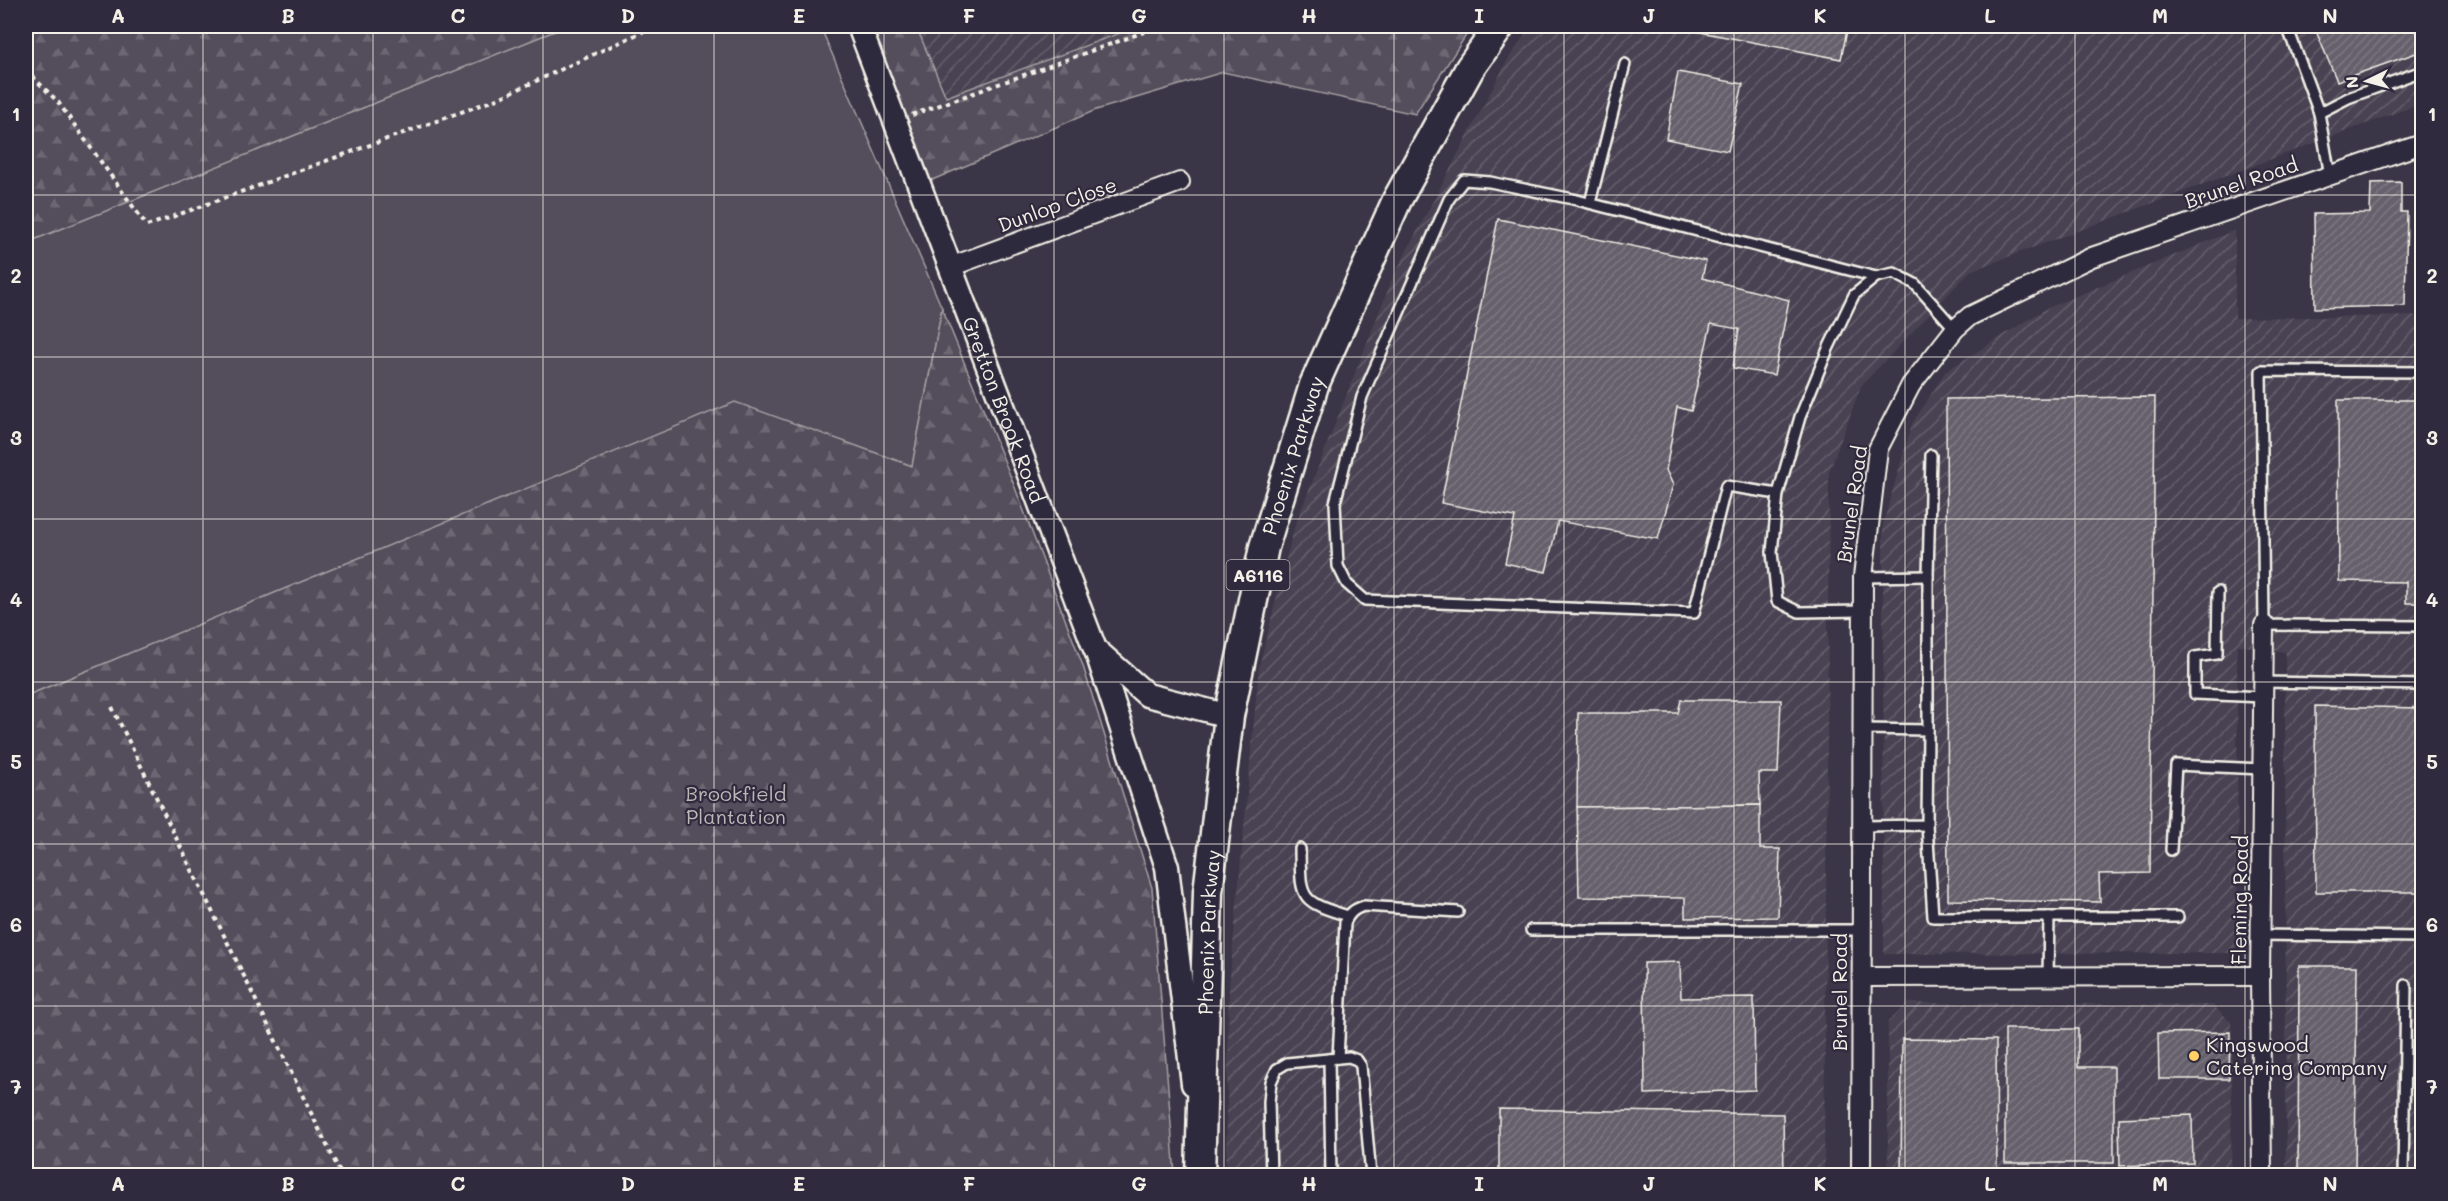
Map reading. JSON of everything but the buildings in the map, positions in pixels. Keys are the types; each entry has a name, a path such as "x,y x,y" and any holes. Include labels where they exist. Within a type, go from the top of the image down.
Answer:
{"main road":[{"name":"Phoenix Parkway","path":"1200,1176 1208,892 1229,716 1264,547 1314,385 1397,200 1470,68 1500,26"}],"street":[{"name":"Gretton Brook Road","path":"859,26 1095,649 1147,695 1229,716"},
{"name":"Brunel Road","path":"1861,1176 1863,577 1878,449 1911,385 1955,329 1970,316 2092,257 2330,176 2421,148"},
{"name":"Dunlop Close","path":"950,267 1180,183"},
{"name":"Fleming Road","path":"2262,1176 2260,976 2264,625"},
{"path":"1095,649 1167,867 1200,1148"},
{"path":"1863,977 2260,976"}],"lane":[{"path":"2287,26 2319,113 2330,176"},
{"path":"1590,203 1625,64"},
{"path":"2319,113 2348,98 2422,71"},
{"path":"1778,494 1726,486 1694,613 1365,600 1347,584 1338,566 1335,503 1362,397 1449,199 1464,180 1508,186 1590,203 1876,277"},
{"path":"1863,611 1799,612 1777,601 1772,552 1778,494 1800,417 1828,349 1854,295 1876,277 1894,273 1915,284 1955,329"},
{"path":"2422,372 2261,371 2264,625 2422,626"},
{"path":"1931,455 1927,825 1933,918 2178,917"},
{"path":"1863,577 1928,576"},
{"path":"2218,592 2217,654 2195,657 2195,694 2422,685"},
{"path":"1863,729 1928,730"},
{"path":"2171,850 2175,765 2262,769"},
{"path":"1863,826 1927,825"},
{"path":"1300,849 1301,889 1308,900 1320,907 1348,916"},
{"path":"1331,1176 1333,1058 1345,923 1348,916 1355,909 1364,906 1458,912"},
{"path":"2048,976 2049,917"},
{"path":"1531,930 1862,930"},
{"path":"2261,935 2422,937"},
{"path":"2403,1176 2406,985"},
{"path":"1271,1176 1269,1102 1271,1082 1277,1069 1287,1064 1349,1057 1357,1060 1361,1066 1371,1176"}],"path":[{"path":"26,70 58,102 147,226 497,99 656,26"},
{"path":"894,121 1161,26"},
{"path":"112,707 342,1176"}],"shaded area":[{"path":"916,26 1147,26 947,100"},
{"path":"1531,26 2422,26 2422,103 1970,271 1861,386 1829,472 1824,1175 1226,1176 1229,988 1259,667 1294,528 1393,277 1507,61"},
{"path":"2235,230 2235,318 2422,316 2422,1175 2286,1175 2285,652 2237,645 2238,953 1884,954 1883,524 1912,424 1946,371 2045,309"},
{"path":"1908,1003 2213,1005 2232,1023 2231,1175 1888,1176 1888,1022"}],"green space":[{"path":"26,26 567,26 26,243"},
{"path":"567,26 820,26 942,308 912,466 735,403 26,696 26,243"},
{"path":"870,26 916,26 946,97 1139,26 1472,26 1415,114 1223,72 1096,110 930,181 901,114"},
{"name":"Brookfield Plantation","path":"942,308 1014,485 1083,666 1152,888 1175,1175 26,1175 26,696 735,402 912,466"}],"place":[{"name":"Kingswood Catering Company","path":"2194,1056"}]}
